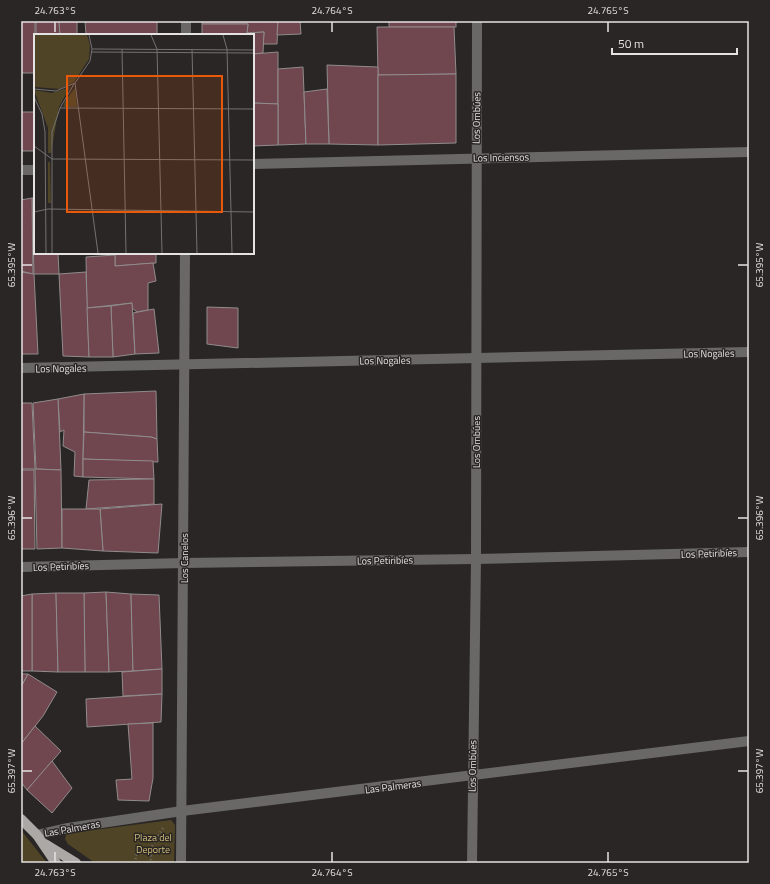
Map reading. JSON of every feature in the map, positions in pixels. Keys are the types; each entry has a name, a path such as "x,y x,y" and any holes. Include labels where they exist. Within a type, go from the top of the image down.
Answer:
{"main road":[{"path":"21,819 37,834 56,863"},
{"path":"44,843 76,863"}],"street":[{"path":"186,21 186,34"},
{"name":"Los Ombúes","path":"472,863 476,559 475,158 477,21"},
{"name":"Los Inciensos","path":"254,164 749,152"},
{"path":"21,170 34,170"},
{"name":"Los Canelos","path":"181,863 185,254"},
{"name":"Los Nogales","path":"21,368 749,352"},
{"name":"Los Petiribíes","path":"21,567 476,559 749,552"},
{"name":"Las Palmeras","path":"37,834 182,811 749,742"}],"path":[{"path":"148,853 165,824"},
{"path":"136,863 135,858 138,853 148,853"},
{"path":"148,853 151,856 151,863"}],"green space":[{"name":"Plaza del Deporte","path":"171,820 175,825 174,863 95,863 68,844 65,839 66,835 71,833"},
{"path":"21,830 47,863 21,863"}],"building":[{"path":"21,21 35,21 34,73 21,73"},
{"path":"36,21 59,21 60,34 36,34"},
{"path":"59,21 77,21 77,34 60,34"},
{"path":"85,21 157,21 157,34 86,34"},
{"path":"202,21 278,21 277,44 263,44 264,32 247,33 248,24 202,24"},
{"path":"278,21 300,21 301,34 277,35"},
{"path":"389,21 456,21 456,27 389,27"},
{"path":"202,24 248,24 247,33 264,32 263,53 254,54 254,34 202,34"},
{"path":"377,27 454,27 456,74 378,75"},
{"path":"278,52 278,104 254,103 254,54"},
{"path":"327,65 378,67 378,145 329,144"},
{"path":"303,67 306,144 278,145 278,69"},
{"path":"456,74 456,143 378,145 378,75"},
{"path":"327,89 329,144 306,144 304,92"},
{"path":"254,103 278,104 278,145 254,146"},
{"path":"21,112 34,112 34,151 21,151"},
{"path":"32,198 34,198 34,254 58,254 59,274 34,274"},
{"path":"32,198 33,274 21,271 21,200"},
{"path":"115,254 156,254 156,263 115,266"},
{"path":"115,255 115,266 153,263 156,281 148,283 148,310 137,312 132,308 132,303 87,308 86,257"},
{"path":"21,272 34,274 38,354 21,354"},
{"path":"86,272 89,357 63,356 59,274"},
{"path":"132,303 135,354 113,357 111,306"},
{"path":"111,306 113,357 89,357 87,308"},
{"path":"207,307 238,308 238,348 207,344"},
{"path":"154,309 159,353 135,354 133,313"},
{"path":"156,391 157,439 151,437 84,432 84,394"},
{"path":"84,394 83,477 74,476 75,452 63,446 64,430 60,432 58,399"},
{"path":"58,399 61,470 36,469 33,403"},
{"path":"21,403 32,403 35,469 21,469"},
{"path":"84,432 151,437 157,439 158,462 83,459"},
{"path":"83,459 153,461 154,479 83,477"},
{"path":"35,469 61,470 62,548 37,549"},
{"path":"21,470 34,470 35,549 21,549"},
{"path":"154,479 154,504 86,509 89,480"},
{"path":"162,504 158,553 103,551 100,509"},
{"path":"62,509 100,509 103,551 62,548"},
{"path":"106,592 109,672 85,672 84,593"},
{"path":"106,592 131,594 133,671 109,672"},
{"path":"56,593 58,672 32,671 32,594"},
{"path":"56,593 84,593 85,672 58,672"},
{"path":"32,594 32,671 21,671 21,596"},
{"path":"131,594 159,595 162,669 133,671"},
{"path":"162,669 162,694 123,696 122,672"},
{"path":"21,674 28,674 21,687"},
{"path":"28,674 57,692 43,716 21,744 21,687"},
{"path":"162,694 161,722 87,727 86,699"},
{"path":"153,723 153,778 149,801 118,800 116,780 132,779 128,724"},
{"path":"35,726 61,751 27,790 21,782 21,744"},
{"path":"52,761 72,788 52,813 27,790"}]}
